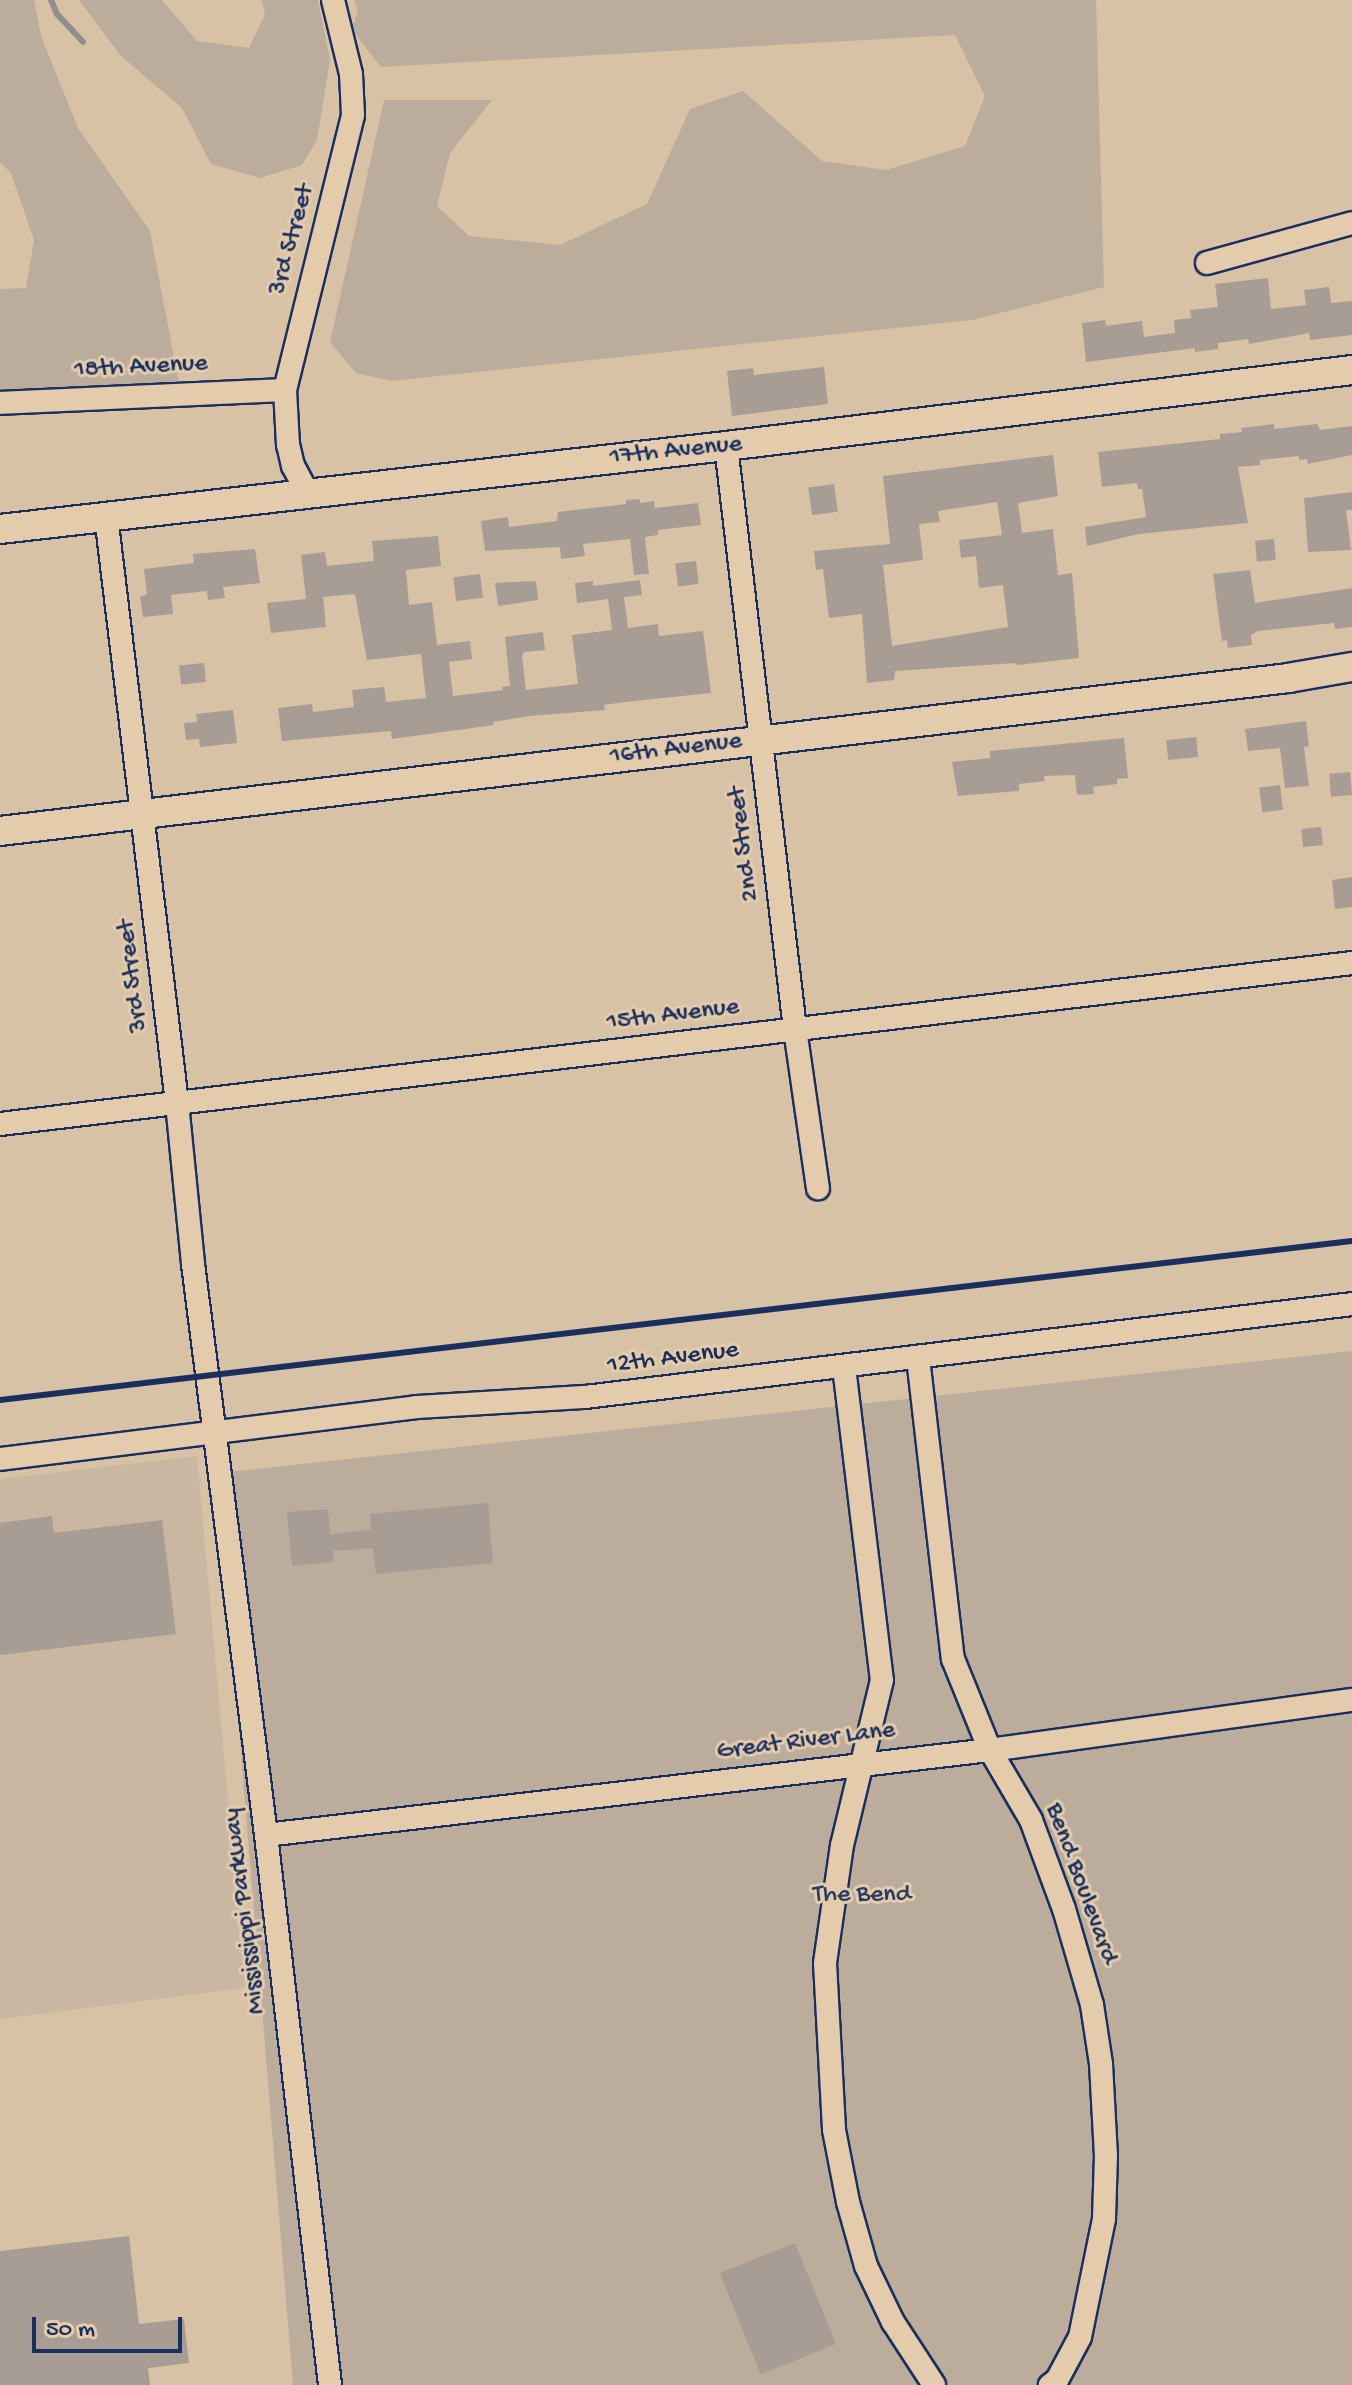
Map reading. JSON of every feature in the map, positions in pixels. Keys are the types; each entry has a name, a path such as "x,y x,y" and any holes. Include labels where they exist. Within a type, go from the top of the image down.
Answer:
{"main road":[{"name":"17th Avenue","path":"0,529 1352,370"},
{"name":"16th Avenue","path":"0,831 1352,667"}],"street":[{"name":"3rd Street","path":"307,492 293,466 288,445 285,390 353,115 351,74 333,0"},
{"path":"1207,263 1352,223"},
{"name":"18th Avenue","path":"0,403 285,390"},
{"name":"2nd Street","path":"726,446 795,1029 818,1188"},
{"name":"3rd Street","path":"106,516 214,1431"},
{"name":"15th Avenue","path":"0,1124 1352,963"},
{"name":"12th Avenue","path":"0,1459 416,1407 585,1397 1352,1304"},
{"name":"Bend Boulevard","path":"918,1358 953,1659 990,1750 1031,1820 1064,1909 1092,2005 1101,2064 1106,2155 1104,2219 1080,2337 1050,2385"},
{"path":"844,1367 882,1680 842,1845 825,1963 834,2130 848,2202 866,2266 893,2322 934,2385"},
{"name":"Mississippi Parkway","path":"214,1431 266,1835 330,2385"},
{"name":"Great River Lane","path":"266,1835 990,1750 1352,1700"}],"shaded area":[{"path":"197,1456 245,1988 0,2019 0,1479"}],"green space":[{"path":"0,0 34,0 41,36 78,128 150,231 179,384 0,391 0,289 26,288 34,240 11,173 0,162"},
{"path":"79,0 162,0 197,41 249,48 265,14 262,0 318,0 330,60 317,140 302,165 260,178 211,164 182,108 120,55"},
{"path":"354,0 1096,0 1104,287 972,320 391,381 356,373 330,342 384,100 492,100 450,153 437,206 469,236 560,245 647,204 690,109 743,91 822,161 886,170 965,146 985,96 955,35 381,67 356,35 353,25 358,11"},
{"name":"The Bend","path":"1352,1351 1352,2385 293,2385 218,1473"}],"building":[{"path":"1268,278 1271,309 1306,305 1304,290 1329,287 1331,303 1352,301 1352,335 1310,340 1309,333 1249,344 1248,339 1218,343 1218,349 1195,352 1195,348 1086,362 1082,323 1105,320 1106,326 1142,321 1144,337 1175,333 1174,320 1191,318 1190,310 1218,307 1215,284"},
{"path":"824,367 828,404 732,416 727,371 753,368 754,375"},
{"path":"1274,424 1274,429 1317,424 1320,430 1352,426 1352,455 1308,464 1307,459 1299,460 1299,456 1260,460 1260,465 1238,467 1248,523 1139,534 1087,546 1085,527 1146,517 1142,489 1138,489 1137,483 1102,487 1098,452 1220,439 1220,434 1242,432 1241,428"},
{"path":"1053,455 1058,496 1018,503 1022,533 1053,529 1058,575 1072,573 1079,658 1017,665 895,671 894,680 867,683 862,614 829,618 823,569 816,570 814,551 890,544 883,476","holes":["997,502 1002,535 959,540 961,558 976,556 979,588 1003,585 1008,627 892,646 883,565 923,560 919,524 940,522 938,511"]},
{"path":"834,484 838,512 812,515 808,488"},
{"path":"1352,492 1352,510 1346,510 1351,550 1308,552 1304,498"},
{"path":"640,499 640,503 654,501 655,508 698,503 701,525 658,530 658,535 645,537 649,574 634,575 630,539 583,544 585,556 561,559 560,547 485,551 481,521 508,517 509,527 557,521 558,512 626,504 626,500"},
{"path":"438,536 441,566 406,570 409,605 432,602 437,645 470,641 472,659 449,662 453,696 503,690 502,687 510,686 505,637 543,632 545,650 524,652 522,656 526,690 578,684 572,635 612,630 608,599 577,603 575,583 593,581 593,586 640,580 642,595 624,597 628,628 658,624 659,636 703,631 711,693 604,705 605,710 529,716 493,722 494,725 392,739 391,731 282,741 278,708 312,704 313,712 354,707 352,690 384,687 386,702 426,698 421,654 367,660 355,594 323,597 326,627 271,633 267,603 306,599 301,555 325,552 327,566 374,561 372,541"},
{"path":"1274,539 1276,560 1257,562 1255,541"},
{"path":"255,549 260,583 223,587 225,598 208,600 207,591 171,595 173,614 143,617 140,596 147,595 144,569 194,563 193,554"},
{"path":"696,561 699,584 678,586 675,564"},
{"path":"1250,570 1255,603 1352,588 1352,627 1335,629 1334,623 1258,631 1251,635 1252,645 1228,648 1227,640 1222,641 1213,574"},
{"path":"480,574 483,598 456,601 453,577"},
{"path":"536,581 538,600 498,606 495,583"},
{"path":"204,663 206,682 181,685 179,666"},
{"path":"233,710 237,743 200,747 199,739 186,740 184,723 197,722 196,714"},
{"path":"1306,721 1309,746 1304,747 1309,786 1285,788 1280,748 1248,751 1245,729"},
{"path":"1196,737 1198,757 1168,760 1166,740"},
{"path":"1124,738 1128,778 1117,779 1117,784 1093,787 1094,794 1077,795 1075,775 1044,776 1045,781 1019,784 1019,791 958,796 952,762 990,758 990,751"},
{"path":"1350,772 1352,795 1331,797 1329,774"},
{"path":"1280,785 1283,810 1262,812 1259,788"},
{"path":"1321,827 1323,845 1303,847 1301,829"},
{"path":"1352,877 1352,907 1335,909 1332,880"},
{"path":"488,1503 493,1563 376,1574 373,1548 333,1551 334,1562 292,1566 287,1512 328,1509 330,1534 371,1530 370,1514"},
{"path":"52,1516 54,1533 162,1520 176,1634 0,1655 0,1523"},
{"path":"129,2236 139,2324 184,2319 189,2363 148,2368 150,2385 0,2385 0,2251"},
{"path":"795,2243 836,2344 761,2374 720,2273"}],"waterway":[{"path":"51,0 57,14 83,42"}],"railway":[{"path":"0,1400 1352,1241"}]}
